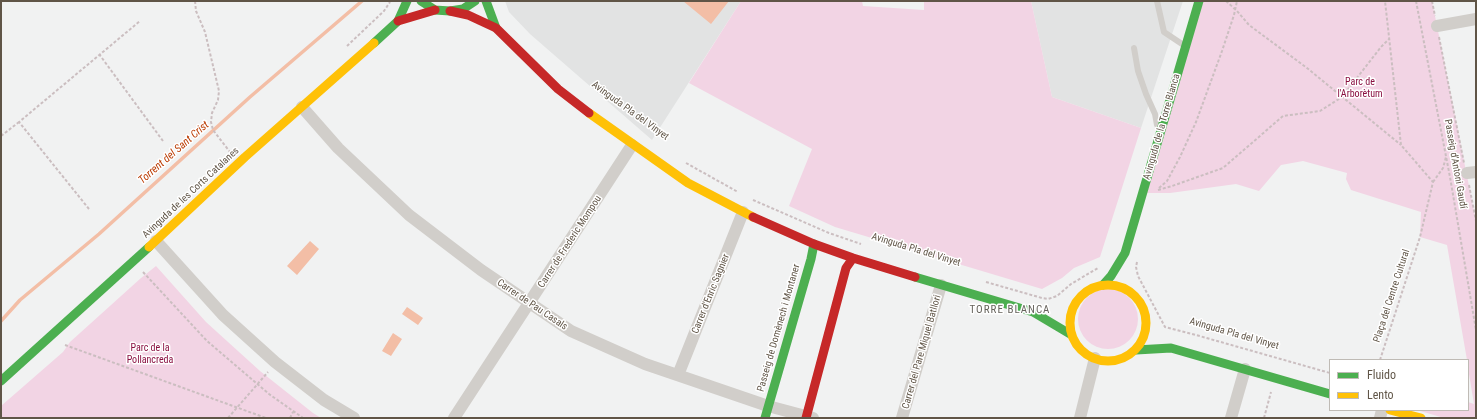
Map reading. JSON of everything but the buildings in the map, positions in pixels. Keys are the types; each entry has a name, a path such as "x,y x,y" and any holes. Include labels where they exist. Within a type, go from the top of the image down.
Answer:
{"main road":[{"name":"Avinguda de les Corts Catalanes","path":"1,381 156,241 245,157 302,108 398,21 407,1"},
{"path":"421,1 435,10 468,14 496,28 558,89 632,145 688,183 744,212 814,244 853,258 1033,312 1070,334"},
{"path":"450,11 464,9 474,1"},
{"path":"486,1 496,28"},
{"name":"Avinguda de la Torre Blanca","path":"1103,285 1111,276 1125,253 1199,1"},
{"name":"Avinguda de les Corts Catalanes","path":"398,21 435,10"},
{"name":"Passeig de Domènech i Montaner","path":"764,418 814,244"},
{"name":"Avinguda de la Torre Blanca","path":"1125,253 1128,268"},
{"path":"808,417 846,268 853,258"},
{"path":"1130,280 1133,293 1145,311 1153,333 1171,348"},
{"path":"1133,293 1118,285 1103,285 1083,293 1074,304 1070,312 1068,322 1070,334 1079,348 1085,353 1095,358 1110,360 1121,358 1136,350 1153,333"},
{"path":"1063,307 1074,304"},
{"path":"1033,312 1049,311"},
{"path":"1136,350 1171,348 1329,394"},
{"path":"1394,411 1421,418"}],"street":[{"path":"1437,26 1476,19"},
{"name":"Carrer de Pau Casals","path":"302,108 338,148 409,215 481,270 571,331 645,364 768,406 808,417"},
{"name":"Carrer de Frederic Mompou","path":"454,418 632,145"},
{"name":"Carrer d'Enric Sagnier","path":"678,375 744,212"},
{"path":"156,241 223,315 240,331 275,362 324,400 354,418"},
{"name":"Carrer del Pare Miquel Batllori","path":"902,418 941,285"},
{"path":"1080,418 1095,358"},
{"path":"1231,418 1245,369"}],"lane":[{"path":"1157,1 1164,32 1186,47"},
{"path":"1134,48 1138,70 1146,94 1156,114 1158,130 1156,148"}],"path":[{"path":"194,1 196,11 205,32 219,91 218,100 212,113 211,122 213,130 230,153"},
{"path":"1226,1 1249,25 1307,68 1401,145 1433,182"},
{"path":"1237,1 1222,51 1196,122 1180,158 1167,181 1157,190 1223,168 1283,116 1320,111 1342,96 1389,39"},
{"path":"1385,1 1401,145"},
{"name":"Passeig d'Antoni Gaudí","path":"1416,1 1446,156 1476,330"},
{"path":"1432,1 1471,172 1476,221"},
{"path":"1,136 99,54 140,22"},
{"path":"99,54 163,141"},
{"path":"19,122 89,209"},
{"name":"Plaça del Centre Cultural","path":"1380,359 1420,237 1433,182 1443,168 1446,156"},
{"path":"684,162 742,194"},
{"name":"Avinguda Pla del Vinyet","path":"749,198 829,233 862,245"},
{"name":"Avinguda Pla del Vinyet","path":"1125,253 1138,257 1136,267 1138,276 1165,327 1329,373"},
{"path":"984,281 1048,299 1057,296 1084,275 1099,268"},
{"path":"143,272 207,341 257,384 303,418"},
{"path":"65,345 266,418"},
{"path":"228,418 268,372"},
{"path":"1264,418 1275,378"},
{"path":"290,418 293,412"}],"shaded area":[{"path":"505,1 741,1 652,140 530,34 509,12"},
{"path":"683,1 729,1 711,24"},
{"path":"1031,1 1183,1 1141,128 1052,97"},
{"path":"310,241 319,249 297,275 287,266"},
{"path":"407,307 423,318 418,325 402,314"},
{"path":"393,333 402,339 391,356 382,351"}],"green space":[{"path":"741,1 862,1 863,6 924,10 924,1 1031,1 1052,97 1141,128 1100,257 1074,268 1062,278 1042,289 835,227 789,206 812,149 689,83"},
{"name":"Parc de l'Arborètum","path":"1199,1 1432,1 1476,221 1476,418 1444,418 1420,411 1469,411 1469,402 1474,404 1469,374 1469,359 1467,359 1447,245 1420,237 1421,212 1351,190 1346,179 1347,173 1303,161 1281,165 1259,191 1236,184 1170,193 1144,193"},
{"name":"Parc de la Pollancreda","path":"156,266 206,322 260,371 321,418 1,418 1,406 63,352 70,342"},
{"path":"1102,289 1114,289 1125,294 1133,302 1138,313 1136,331 1125,344 1114,349 1102,349 1091,344 1083,336 1078,325 1078,313 1083,302 1091,294"}],"waterway":[{"name":"Torrent del Sant Crist","path":"1,321 20,300 99,234 250,97 362,1"}],"traffic: fast":[{"path":"374,43 398,21 407,1"},
{"path":"421,1 435,10 450,11 463,9 475,1"},
{"path":"486,1 496,28"},
{"path":"1103,285 1111,276 1125,253 1199,1"},
{"path":"765,418 814,244"},
{"path":"1,381 149,247"},
{"path":"915,277 1033,312 1070,334"},
{"path":"1136,350 1171,348 1329,394"}],"traffic: slow":[{"path":"149,247 245,157 374,43"},
{"path":"589,113 688,183 753,217"},
{"path":"1100,285 1116,285 1129,291 1140,302 1146,315 1146,323 1144,338 1129,355 1116,361 1100,361 1087,355 1072,338 1070,331 1070,315 1076,302 1093,287 1100,285"},
{"path":"1394,411 1421,418"}],"traffic: jam":[{"path":"398,21 435,10"},
{"path":"450,11 468,15 496,28 558,89 589,113"},
{"path":"753,217 814,244 915,277"},
{"path":"806,418 846,268 853,258"}],"district":[{"name":"TORRE BLANCA","path":"1010,310"}]}
